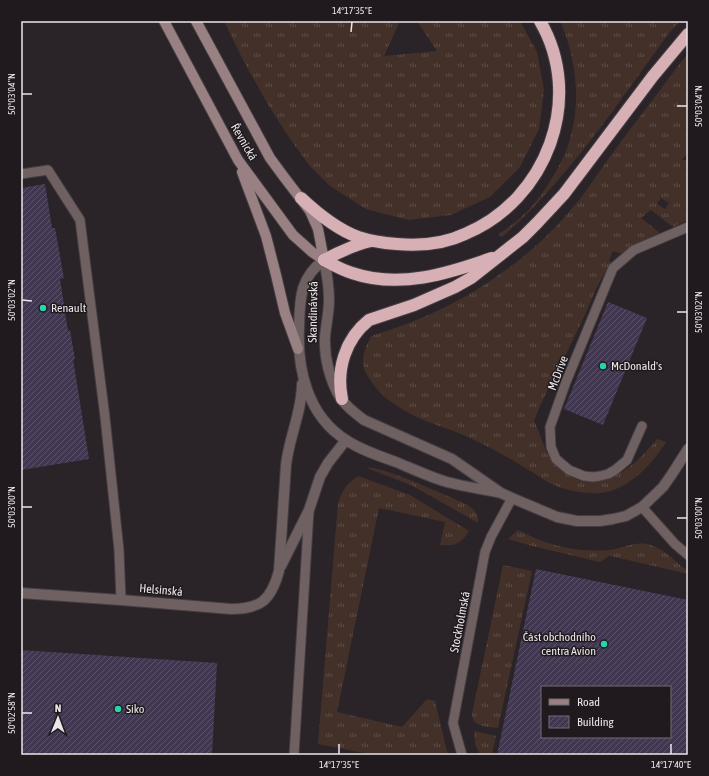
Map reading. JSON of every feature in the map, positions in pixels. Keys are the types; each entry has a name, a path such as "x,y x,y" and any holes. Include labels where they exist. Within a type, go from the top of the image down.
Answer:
{"highway":[{"path":"301,198 317,213 330,222 358,237 372,241 409,245 444,241 466,234 508,207 531,182 549,149 558,120 558,74 550,42 540,21"},
{"path":"342,400 340,378 342,362 348,344 362,325 378,316 414,305 455,287 471,278 532,228 564,194 653,76 688,34"},
{"path":"324,260 358,244 372,241"},
{"path":"324,260 351,273 368,278 401,280 450,272 498,256"}],"main road":[{"name":"Řevnická","path":"164,21 238,160 293,235 312,252 324,260"},
{"name":"Řevnická","path":"196,21 270,158 310,211 316,224 324,260"},
{"path":"238,160 266,236 285,313 298,349"}],"street":[{"name":"Skandinávská","path":"501,492 447,482 366,451 346,440 330,427 313,406 302,374 298,349 300,300 302,290 305,281 316,266 324,260 328,282 329,300 325,336 327,360 332,380 342,400 351,410 364,420 452,459 512,498 557,517 577,521 600,521 626,516 642,507 663,487 688,449"},
{"name":"Helsinská","path":"21,594 231,609 254,607 271,594 276,584 279,572 286,465 288,449 301,404 302,374"},
{"name":"Helsinská","path":"279,572 309,510 320,477 328,463 346,440"}],"lane":[{"path":"21,174 48,170 80,220 106,417 119,550 121,600"},
{"name":"McDrive","path":"642,426 627,460 615,470 600,476 584,476 569,470 556,459 551,447 550,427 566,382 613,268 634,250 688,227"},
{"name":"Stockholmská","path":"462,755 453,723 485,552 491,536 512,498"},
{"path":"642,507 675,544 688,555"},
{"path":"294,755 309,510"}],"green space":[{"path":"224,21 400,21 384,56 437,51 417,21 520,21 537,52 544,90 539,129 520,167 490,197 451,215 408,220 366,209 330,186 309,165 267,103 242,58"},
{"path":"560,21 680,21 669,33 583,150 534,207 502,237 499,235 500,233 522,216 545,189 563,159 571,135 576,102 576,86 571,52"},
{"path":"688,54 688,152 682,160 688,160 688,220 673,227 651,210 641,218 660,233 622,254 613,251 609,261 612,263 598,285 534,421 547,453 553,463 572,477 584,481 597,482 608,479 630,466 657,439 666,442 655,458 641,473 625,485 602,493 579,492 552,484 507,457 457,432 421,419 396,406 384,397 373,384 364,368 363,358 371,336 432,314 461,299 515,264 539,243 562,220 583,195 621,141","holes":["661,198 669,203 665,209 657,204"]},
{"path":"367,468 375,468 400,476 466,504 475,512 478,517 478,523 413,486"},
{"path":"358,476 410,495 469,531 463,539 453,545 440,545 445,522 379,508 337,712 402,727 427,699 435,701 448,755 374,755 318,744 338,503 345,487"},
{"path":"518,530 551,544 574,549 597,551 609,550 640,543 651,545 666,553 688,571 688,574 609,556 600,562 508,539"},
{"path":"503,565 532,571 498,728 481,726 475,722 472,714"},
{"path":"474,731 496,736 492,755 480,755 475,744"}],"building":[{"name":"Renault","path":"45,184 52,228 55,228 64,278 60,279 68,331 70,330 75,359 73,359 89,459 21,470 21,188"},
{"name":"McDonald's","path":"608,302 647,318 603,425 564,409"},
{"name":"Část obchodního centra Avion","path":"536,569 688,600 688,755 497,755"},
{"name":"Siko","path":"21,650 217,663 212,755 21,755"}],"place":[{"name":"Renault","path":"43,308"},
{"name":"McDonald's","path":"603,366"},
{"name":"Část obchodního centra Avion","path":"604,644"},
{"name":"Siko","path":"118,709"}]}
